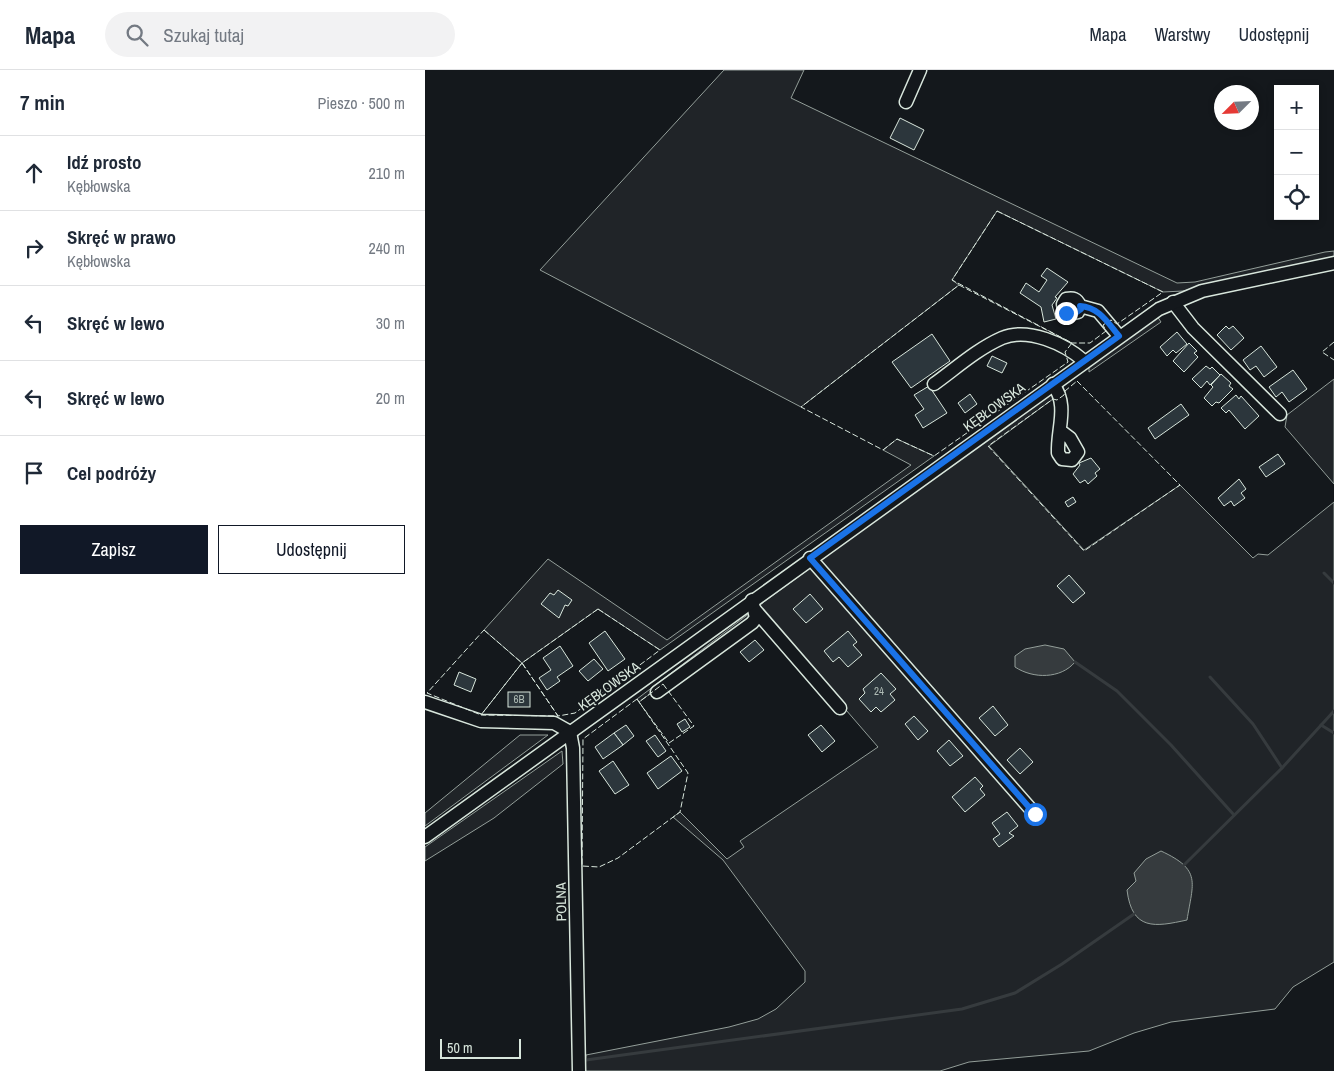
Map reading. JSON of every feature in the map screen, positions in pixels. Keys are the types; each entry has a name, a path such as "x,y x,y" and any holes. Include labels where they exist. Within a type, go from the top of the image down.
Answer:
{"street":[{"path":"906,102 920,70"},
{"name":"KĘBŁOWSKA","path":"425,837 570,732 753,605 810,558 1119,336 1173,302 1202,291 1334,263"},
{"path":"1173,302 1193,328 1279,414"},
{"path":"1080,306 1098,311 1119,336"},
{"path":"934,384 1003,337 1033,335 1068,347 1084,361"},
{"path":"1053,384 1061,398 1062,432"},
{"path":"810,558 1035,814"},
{"path":"657,692 752,623 756,618 753,605"},
{"path":"753,605 840,708"},
{"path":"425,702 481,721 555,723 570,732"},
{"name":"POLNA","path":"570,732 573,748 579,1071"}],"shaded area":[{"path":"724,70 804,70 791,98 1177,283 1195,282 1325,252 1334,251 1334,257 1183,291 1163,292 997,211 952,280 959,285 801,407 540,270"},
{"path":"1157,316 1161,322 1089,372 1089,368 1095,361"},
{"path":"1334,379 1334,484 1285,427 1287,415"},
{"path":"1051,392 1057,400 1053,399 989,446 1084,550 1180,485 1253,558 1258,554 1268,555 1334,502 1334,962 1293,987 1275,1009 1171,1022 1134,1033 1089,1051 969,1062 940,1071 585,1071 586,1055 729,1027 758,1019 776,1009 805,982 805,971 723,860 673,817 680,812 727,859 744,847 740,841 878,747 757,607"},
{"path":"897,439 934,456 660,650 598,609 522,663 484,630 548,559 667,640 911,465 883,450"},
{"path":"750,613 751,619 639,702 637,699"},
{"path":"1045,645 1064,649 1075,662 1062,672 1047,675 1030,674 1015,667 1015,656 1025,649"},
{"path":"520,735 548,735 425,826 425,813"},
{"path":"562,751 563,764 494,818 425,861 425,847"},
{"path":"1161,851 1183,864 1192,878 1187,920 1165,924 1147,923 1134,913 1130,903 1127,890 1136,881 1134,873 1146,859"}],"building":[{"path":"900,118 924,130 914,150 890,138"},
{"path":"1047,268 1068,282 1055,297 1057,298 1052,305 1056,319 1044,322 1041,307 1020,293 1026,283 1039,292 1047,280 1041,276"},
{"path":"1226,326 1229,329 1233,326 1244,338 1231,350 1217,335"},
{"path":"1177,332 1187,344 1176,353 1173,350 1167,356 1160,347"},
{"path":"932,334 950,361 911,388 892,362"},
{"path":"1189,343 1197,351 1194,353 1198,357 1184,372 1173,361"},
{"path":"1261,346 1277,367 1264,377 1256,366 1250,370 1243,360"},
{"path":"992,356 1007,363 1002,373 987,366"},
{"path":"1206,366 1210,369 1212,367 1220,375 1210,385 1207,381 1201,388 1192,379"},
{"path":"1293,370 1307,389 1289,402 1282,392 1276,397 1269,387"},
{"path":"1221,374 1231,383 1229,386 1233,389 1219,403 1216,402 1212,406 1204,398 1213,387 1211,385"},
{"path":"929,386 947,413 923,428 915,415 924,409 914,395"},
{"path":"970,394 977,404 965,413 958,403"},
{"path":"1236,395 1239,399 1241,396 1259,416 1245,429 1229,410 1226,413 1221,408"},
{"path":"1181,404 1189,415 1155,439 1148,428"},
{"path":"1278,454 1285,464 1266,477 1259,467"},
{"path":"1091,458 1100,469 1095,473 1097,476 1088,484 1085,480 1080,483 1073,474 1080,465 1079,463"},
{"path":"1239,479 1246,489 1241,493 1245,498 1234,506 1231,501 1224,506 1218,498"},
{"path":"1073,497 1076,502 1068,507 1065,502"},
{"path":"1069,575 1085,593 1073,603 1057,586"},
{"path":"558,590 572,600 568,606 565,605 559,618 541,604 550,593 554,595"},
{"path":"810,594 823,609 806,623 793,609"},
{"path":"605,631 625,659 608,671 589,643"},
{"path":"848,631 857,642 853,645 862,655 848,667 839,657 833,662 824,651"},
{"path":"755,640 764,650 749,662 740,652"},
{"path":"560,646 573,666 557,677 560,681 547,690 539,678 551,670 543,658"},
{"path":"594,659 603,669 588,681 579,671"},
{"path":"459,672 476,679 471,692 454,685"},
{"path":"881,673 896,689 890,694 895,700 881,712 876,707 871,712 859,699 865,693 863,689"},
{"path":"508,692 530,692 530,707 508,707"},
{"path":"993,706 1008,725 995,736 979,718"},
{"path":"914,716 928,731 918,740 905,724"},
{"path":"685,719 690,727 682,732 677,724"},
{"path":"626,725 634,736 623,745 614,733"},
{"path":"821,725 835,741 822,752 808,735"},
{"path":"614,733 623,745 603,759 595,747"},
{"path":"655,735 666,751 658,757 646,741"},
{"path":"949,740 963,756 950,766 937,751"},
{"path":"1020,748 1033,762 1020,774 1007,760"},
{"path":"671,756 682,771 658,789 647,773"},
{"path":"613,761 629,785 615,794 599,771"},
{"path":"975,777 983,786 980,789 985,795 965,812 952,797"},
{"path":"1007,812 1018,826 1009,833 1014,836 999,847 993,839 1000,834 992,823"}],"waterway":[{"path":"1324,573 1334,583"},
{"path":"1075,662 1117,691 1171,745 1234,815"},
{"path":"1210,677 1253,724 1282,768"},
{"path":"1184,865 1282,768 1334,711"},
{"path":"1321,725 1334,733"},
{"path":"586,1060 962,1009 1015,993 1062,964 1134,914"}],"fence":[{"path":"997,211 1163,292 1117,324 1111,320 1103,325 1106,331 1090,343 1072,343 952,280 997,211"},
{"path":"959,285 1072,343 1065,352 1068,362 934,456 897,439 883,450 801,407 959,285"},
{"path":"1334,342 1322,352 1334,360"},
{"path":"1077,381 1180,485 1084,551 988,446 1053,399 1057,400 1064,395 1065,391 1077,381"},
{"path":"598,609 660,650 575,713 558,716 522,663 598,609"},
{"path":"484,630 522,663 481,715 427,693 484,630"},
{"path":"522,663 558,716 481,715 522,663"},
{"path":"663,684 694,726 669,743 639,702 663,684"},
{"path":"637,699 688,773 680,812 618,858 599,867 582,866 583,739 637,699"}],"route":[{"path":"1035,814 810,558 1119,336 1098,311 1087,306 1080,306 1081,309 1074,314 1066,313"}]}
